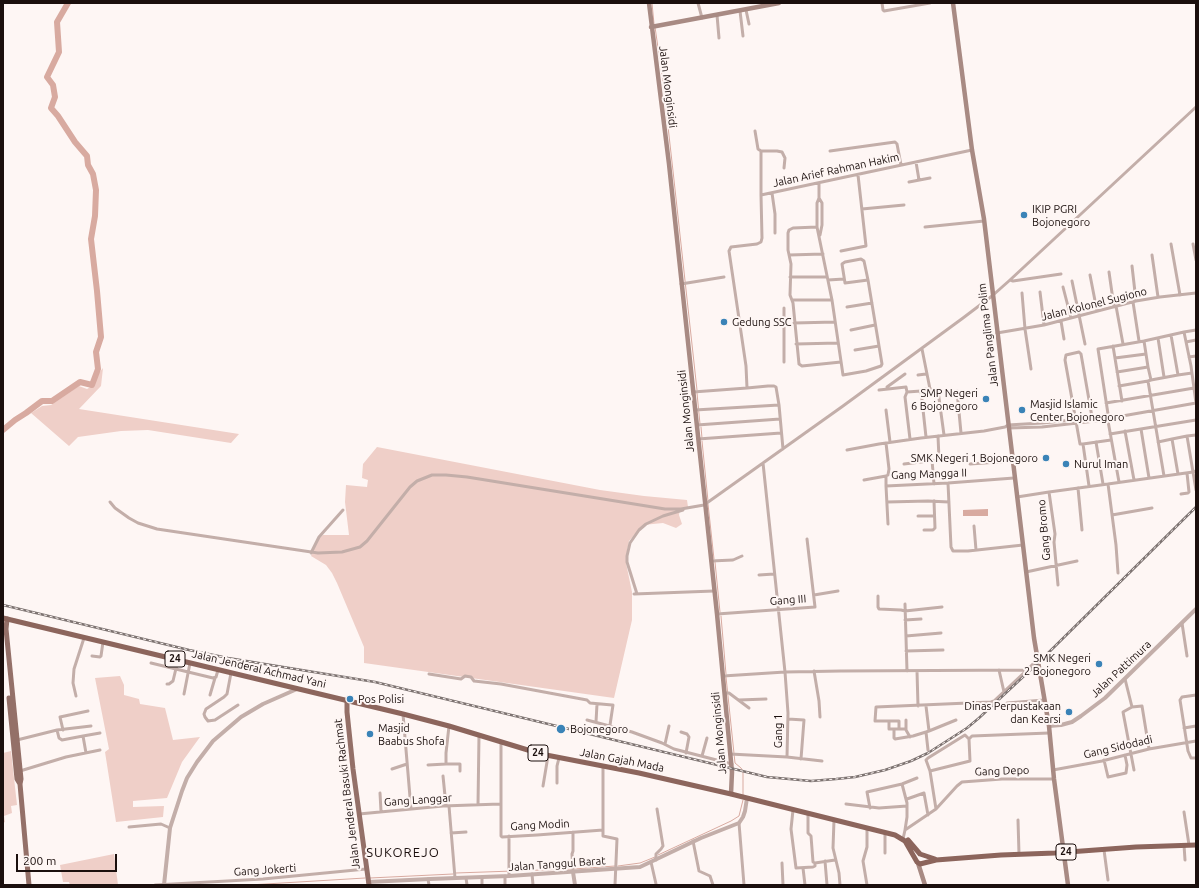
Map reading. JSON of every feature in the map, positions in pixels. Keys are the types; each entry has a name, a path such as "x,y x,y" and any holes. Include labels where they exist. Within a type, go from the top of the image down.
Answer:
{"highway":[{"name":"Jalan Jenderal Achmad Yani","path":"5,618 347,701"},
{"name":"Jalan Gajah Mada","path":"347,701 449,726 548,756 639,773 744,797 895,835 908,839 923,856"},
{"name":"Jalan Gajah Mada","path":"903,838 919,862"},
{"name":"24","path":"919,862 1020,854 1064,853 1196,845"},
{"path":"918,856 923,856 926,860 919,862 918,856"},
{"name":"24","path":"923,856 936,860"}],"main road":[{"name":"Jalan Monginsidi","path":"649,3 654,27 682,284 698,410 706,504 713,561 714,591 719,614 733,754 733,779 731,794"},
{"path":"654,27 779,3"},
{"name":"Jalan Panglima Polim","path":"953,3 972,150 984,221 1022,546 1048,726"},
{"path":"5,618 3,629 18,779 20,784"},
{"path":"5,618 30,885"},
{"name":"Jalan Jenderal Basuki Rachmat","path":"347,701 353,769 368,883"},
{"path":"1048,726 1068,885"},
{"path":"919,862 925,885"}],"street":[{"path":"698,3 702,18"},
{"path":"882,3 884,11 930,3"},
{"path":"746,10 749,24"},
{"path":"740,11 743,36"},
{"path":"717,15 718,38"},
{"path":"714,591 635,594 627,562 630,543 633,537 639,530 656,519 706,504 922,349 992,296 1196,107"},
{"path":"755,131 757,147 761,151 761,195"},
{"path":"830,151 895,142 897,144 901,165"},
{"name":"Jalan Arief Rahman Hakim","path":"747,388 745,360 729,251 731,247 757,244 761,242 761,195 972,150"},
{"path":"761,151 782,152 785,158 784,168"},
{"path":"916,162 920,180"},
{"path":"841,251 866,246 858,175"},
{"path":"909,182 930,178"},
{"path":"819,183 817,226 820,234 832,300 843,375 866,371 881,366 882,363 875,325 872,303 868,280 865,263 861,259 843,263 842,265 846,283 868,280"},
{"path":"772,193 775,211 775,233"},
{"path":"819,198 822,203 822,225 820,234"},
{"path":"862,209 904,205"},
{"path":"925,227 984,221"},
{"path":"822,225 793,228 789,230 788,246 791,264 790,295 792,300 796,344 800,366 841,362"},
{"path":"1172,244 1180,295"},
{"path":"1193,244 1196,260"},
{"path":"789,254 823,254"},
{"path":"1152,255 1158,297"},
{"path":"1132,266 1139,341"},
{"path":"1109,272 1123,344"},
{"path":"1010,280 1015,281 1062,274"},
{"path":"1090,275 1097,311"},
{"path":"682,284 724,277"},
{"path":"790,277 844,278"},
{"path":"1072,281 1085,344"},
{"path":"1063,287 1071,318"},
{"path":"1040,292 1044,325"},
{"path":"1022,293 1025,329 1031,369"},
{"name":"Jalan Kolonel Sugiono","path":"997,334 1044,325 1158,297 1196,293"},
{"path":"792,300 832,300"},
{"path":"847,307 872,303"},
{"path":"784,308 784,362"},
{"path":"1061,321 1064,339"},
{"path":"794,323 835,322"},
{"path":"851,330 875,325"},
{"path":"1111,418 1108,414 1106,403 1098,350 1099,348 1196,330"},
{"path":"847,450 910,439 1007,427 1105,419 1110,420 1111,418 1196,403 1184,332"},
{"path":"1171,335 1178,375"},
{"path":"1158,338 1164,378"},
{"path":"1144,340 1152,411 1164,476"},
{"path":"1186,342 1196,340"},
{"path":"796,344 838,343"},
{"path":"856,350 879,346"},
{"path":"1112,346 1122,400"},
{"path":"922,349 930,389"},
{"path":"1089,486 1083,444 1080,444 1064,358 1066,355 1079,352 1081,356 1092,417"},
{"path":"1115,358 1146,354"},
{"path":"1189,357 1196,356"},
{"path":"1117,372 1148,367"},
{"path":"1119,386 1192,373"},
{"path":"886,389 905,374"},
{"path":"918,375 926,374"},
{"path":"898,379 899,387"},
{"path":"695,392 775,386 779,405 783,449"},
{"path":"879,390 906,387 907,392 905,397 910,439"},
{"path":"1106,403 1194,388"},
{"path":"924,390 930,389 938,391 944,435"},
{"path":"907,392 921,391 926,437"},
{"path":"957,391 961,433"},
{"path":"698,410 779,405"},
{"name":"Gang Mangga II","path":"886,410 889,468 888,475 886,476 886,486 1014,478"},
{"path":"1108,414 1105,419 1110,434 1119,482"},
{"path":"1076,421 1092,417 1105,419"},
{"path":"699,425 780,419"},
{"path":"1110,434 1196,420"},
{"path":"1140,429 1149,478"},
{"path":"1126,431 1134,480"},
{"path":"701,439 781,433"},
{"path":"1158,442 1196,435"},
{"path":"938,436 939,459"},
{"path":"1187,436 1195,471 1196,490"},
{"path":"1172,439 1178,474"},
{"path":"1083,444 1111,440"},
{"path":"1096,442 1103,484"},
{"path":"904,464 954,458"},
{"path":"932,460 934,484"},
{"path":"970,464 1012,461"},
{"name":"Gang 1","path":"733,754 787,757 788,719 785,672 763,463"},
{"name":"Gang Bromo","path":"1016,497 1195,471"},
{"path":"1180,494 1186,494 1189,492 1187,473"},
{"path":"110,502 114,508 129,518 138,523 157,529 311,552 342,552 360,547 368,541 417,480 432,475 467,477 665,509 695,508"},
{"path":"864,480 886,476"},
{"path":"948,483 952,550 976,550 1022,546"},
{"path":"1108,484 1118,573"},
{"path":"886,486 888,524"},
{"path":"1078,488 1082,530"},
{"name":"Gang Bromo","path":"1049,492 1055,534 1054,542 1058,585"},
{"path":"924,530 934,529 934,501"},
{"path":"887,502 949,502"},
{"path":"1112,516 1152,508"},
{"path":"311,552 319,537 343,510"},
{"path":"918,516 934,516"},
{"path":"974,526 976,550"},
{"name":"Gang III","path":"719,614 814,608 814,595 806,539"},
{"path":"713,561 733,560 742,556"},
{"path":"1026,572 1056,567 1077,561"},
{"path":"759,575 774,574"},
{"path":"814,595 838,592"},
{"path":"878,596 879,609 905,611 942,607"},
{"path":"905,604 906,671"},
{"name":"Jalan Pattimura","path":"1048,726 1067,724 1081,716 1105,698 1196,609"},
{"path":"905,620 921,619"},
{"path":"1182,623 1187,656"},
{"path":"906,636 941,633"},
{"path":"76,696 73,683 74,669 84,638"},
{"path":"92,656 101,656 103,642"},
{"path":"906,651 943,650"},
{"path":"167,684 174,681 178,660"},
{"path":"899,729 899,721 875,720 876,707 991,702 1038,662"},
{"path":"151,663 215,678"},
{"path":"184,694 190,663"},
{"path":"210,695 218,670"},
{"path":"916,670 918,706"},
{"path":"999,670 1004,692"},
{"path":"725,676 814,671 1027,670"},
{"path":"814,671 820,717"},
{"path":"231,673 227,694 206,709 204,712 205,717 208,721 215,720 238,705"},
{"path":"429,674 463,678 471,677 473,679 587,700 590,704 613,705 610,725"},
{"path":"1125,679 1132,707"},
{"path":"164,885 170,828 182,791 197,762 214,741 240,717 263,704 297,689"},
{"path":"727,693 749,708"},
{"path":"1196,695 1181,698 1184,728 1190,756 1196,758"},
{"path":"739,700 766,699"},
{"path":"1007,703 1044,700"},
{"path":"596,722 597,704"},
{"path":"926,706 928,750"},
{"path":"1134,770 1123,712 1132,707 1142,706 1150,749"},
{"path":"63,730 60,717 88,711"},
{"path":"403,714 412,809"},
{"path":"788,719 804,720 801,759"},
{"path":"587,720 632,732 686,753 732,764"},
{"path":"906,720 906,729 910,737"},
{"path":"894,729 894,738 910,737 927,732 956,720"},
{"path":"889,721 889,729 906,729"},
{"path":"17,740 57,730 91,726"},
{"path":"446,764 449,726"},
{"path":"665,744 669,726"},
{"path":"1184,728 1196,726"},
{"path":"57,730 62,740 100,733"},
{"path":"681,732 688,736 686,753"},
{"path":"969,739 972,736 1049,733"},
{"path":"478,805 479,735"},
{"path":"83,736 86,752"},
{"path":"936,809 930,771 926,761 928,758 964,736 969,739"},
{"path":"702,756 707,738"},
{"path":"930,771 970,761 969,739"},
{"name":"Gang Sidodadi","path":"1053,770 1104,760 1130,753 1196,741"},
{"name":"Gang Modin","path":"501,742 500,804 502,837 603,830"},
{"path":"20,771 66,757 100,750"},
{"path":"1104,760 1107,777 1126,773 1127,764 1125,755"},
{"path":"543,786 548,756"},
{"path":"787,757 822,761"},
{"path":"557,783 557,766 559,758"},
{"path":"392,769 407,764"},
{"path":"428,765 460,764 460,771"},
{"path":"603,766 603,837 617,839 615,885"},
{"path":"444,776 455,876"},
{"path":"870,808 866,792 902,784 917,778"},
{"name":"Gang Depo","path":"905,830 936,809 962,782 1002,779 1054,778"},
{"path":"902,784 907,806 907,817 903,838"},
{"path":"380,793 381,812"},
{"path":"906,799 924,793 928,815"},
{"path":"744,797 745,811 743,817 738,823 744,885"},
{"name":"Gang Langgar","path":"359,814 447,806 500,804"},
{"path":"846,804 870,808 907,806"},
{"path":"656,857 663,846 657,809"},
{"path":"793,810 791,829 795,866 797,869 813,867 815,866 815,863 835,860"},
{"path":"1184,812 1186,845 1185,860"},
{"path":"808,813 808,832 811,836 813,862 815,863"},
{"path":"834,820 833,848 839,873 840,885"},
{"path":"1018,820 1020,854"},
{"name":"Jalan Tanggul Barat","path":"368,883 455,876 466,878 573,872 616,867 640,867 651,862 656,857 738,823"},
{"path":"129,826 161,824 170,828"},
{"path":"867,828 867,847 863,861 867,885"},
{"path":"451,833 466,832"},
{"path":"573,832 572,854 575,885"},
{"path":"885,833 885,853"},
{"path":"506,885 509,869 509,836"},
{"path":"693,841 699,871 710,876 713,885"},
{"path":"1104,850 1108,880"},
{"path":"825,861 828,885"},
{"path":"651,862 656,884"},
{"path":"782,864 783,885"},
{"path":"803,868 805,885"},
{"name":"Gang Jokerti","path":"155,885 367,871"},
{"path":"532,874 533,885"},
{"path":"482,877 482,885"},
{"path":"466,878 467,885"},
{"path":"428,879 429,885"}],"shaded area":[{"path":"103,368 101,386 79,409 239,434 231,443 148,430 121,431 78,437 69,446 31,413 42,406 51,405 79,386 87,389 94,385"},
{"path":"377,447 600,490 687,500 688,507 680,509 679,515 682,524 676,528 663,523 643,525 629,541 626,563 632,592 632,620 614,698 364,663 364,647 337,583 326,565 311,556 319,538 323,535 349,535 345,502 346,485 367,487 368,480 362,478 363,464"},
{"path":"988,509 988,516 963,516 963,510"},
{"path":"120,676 124,685 124,695 139,699 140,704 165,708 173,740 200,737 182,762 167,798 133,801 133,807 164,806 163,817 116,822 105,752 109,749 95,678"},
{"path":"11,751 17,805 11,806 12,813 4,816 5,822 3,823 3,753"},
{"path":"114,854 118,885 70,885 69,882 63,882 60,865"}],"waterway":[{"path":"3,430 42,401 52,401 80,382 92,385 98,369 96,352 101,337 91,239 95,216 96,190 93,174 88,165 87,156 51,108 55,97 53,85 47,77 59,52 57,22 68,3"},
{"path":"652,3 654,24"},
{"path":"655,27 663,82 697,390"},
{"path":"697,393 700,424"},
{"path":"701,427 702,438"},
{"path":"702,441 708,501"},
{"path":"708,504 714,559"},
{"path":"715,562 720,612"},
{"path":"721,616 726,674"},
{"path":"726,677 735,763 743,771 743,795"},
{"path":"658,855 739,816 743,800"},
{"path":"618,866 640,863 655,857"},
{"path":"574,869 615,866"},
{"path":"456,873 571,869"},
{"path":"370,878 453,874"},
{"path":"249,885 365,878"}],"railway":[{"path":"3,605 189,650 228,658 375,682 767,777 811,781 836,779 855,777 885,770 911,761 928,753 967,728 1039,662 1196,507"}],"place":[{"name":"IKIP PGRI Bojonegoro","path":"1024,215"},
{"name":"Gedung SSC","path":"724,322"},
{"name":"SMP Negeri 6 Bojonegoro","path":"986,399"},
{"name":"Masjid Islamic Center Bojonegoro","path":"1022,410"},
{"name":"SMK Negeri 1 Bojonegoro","path":"1046,458"},
{"name":"Nurul Iman","path":"1066,464"},
{"name":"SMK Negeri 2 Bojonegoro","path":"1099,664"},
{"name":"Pos Polisi","path":"350,699"},
{"name":"Dinas Perpustakaan dan Kearsi","path":"1069,712"},
{"name":"Bojonegoro","path":"561,729"},
{"name":"Masjid Baabus Shofa","path":"370,734"}],"district":[{"name":"SUKOREJO","path":"403,853"}]}
